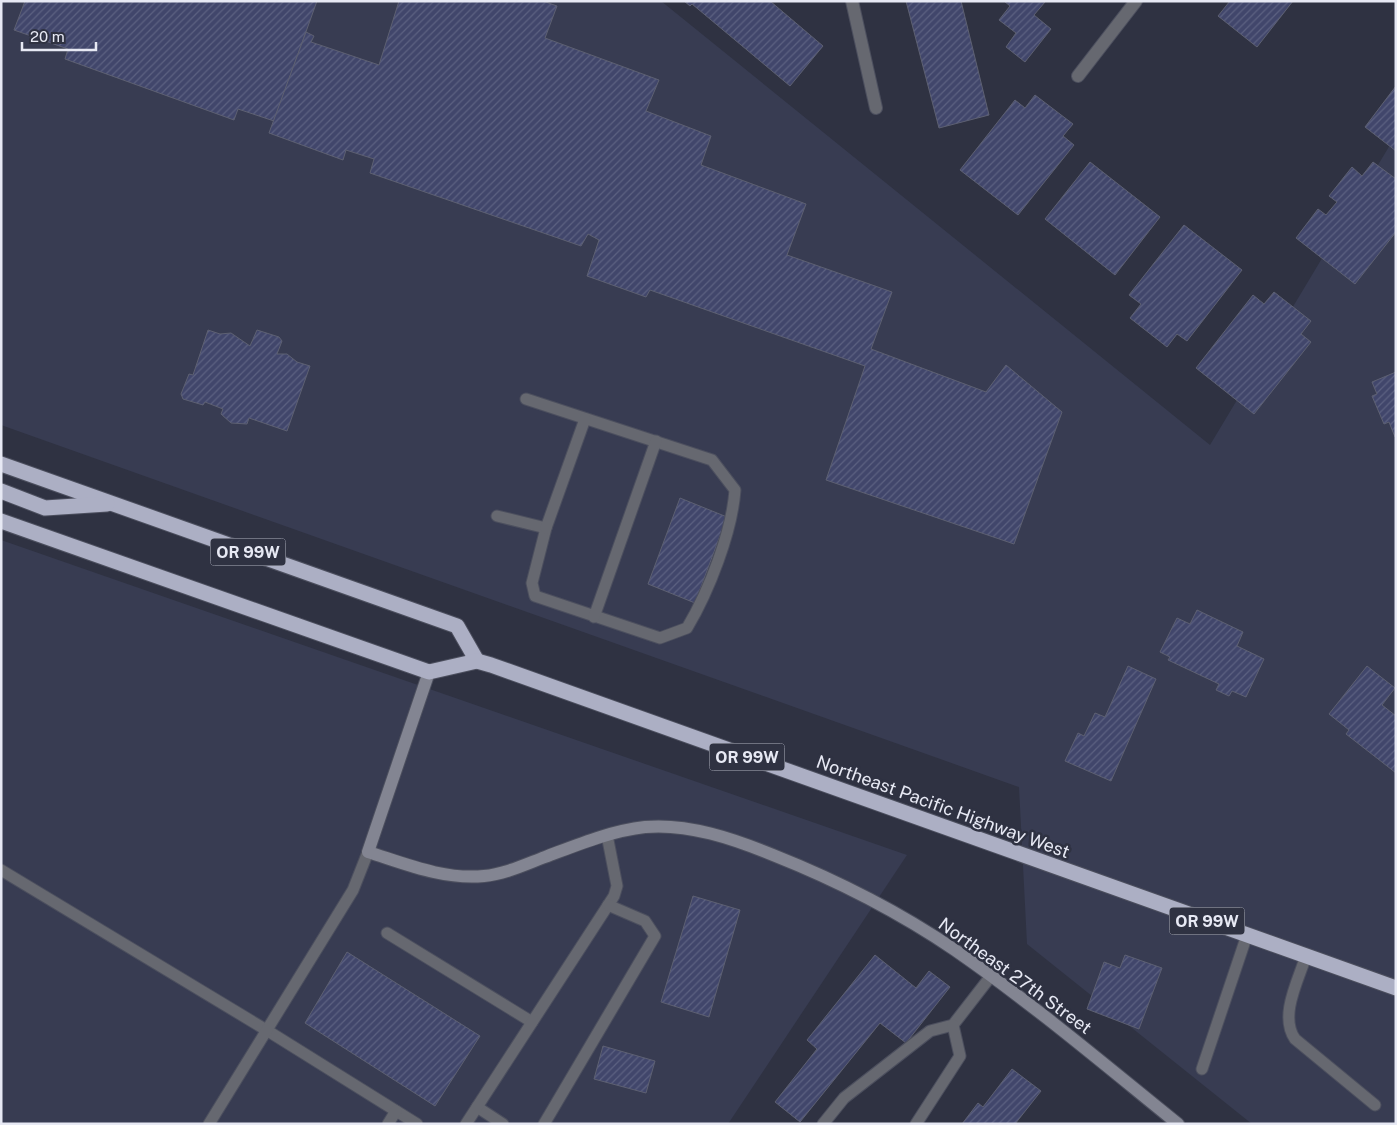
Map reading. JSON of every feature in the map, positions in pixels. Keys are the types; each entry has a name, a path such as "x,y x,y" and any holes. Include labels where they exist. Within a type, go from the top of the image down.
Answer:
{"highway":[{"name":"OR 99W","path":"1,464 457,626 477,661"},
{"path":"1,491 46,508 113,504"},
{"path":"1,521 429,672 477,661"},
{"name":"Northeast Pacific Highway West","path":"477,661 1396,988"}],"street":[{"path":"852,1 876,108"},
{"path":"1078,76 1136,1"},
{"path":"368,852 429,672"},
{"name":"Northeast 27th Street","path":"368,852 431,872 483,876 510,871 607,834 646,827 694,830 740,842 793,863 884,906 953,949 991,976 1178,1124"}],"lane":[{"path":"526,399 712,460 735,490 729,528 698,609 687,628 660,638 535,596 532,583 546,528 585,419"},
{"path":"594,617 656,441"},
{"path":"497,516 546,528"},
{"path":"466,1124 608,905 617,886 607,834"},
{"path":"210,1124 353,890 368,852"},
{"path":"1,870 268,1031 416,1124"},
{"path":"544,1124 654,936 645,922 608,905"},
{"path":"387,933 532,1022"},
{"path":"1202,1069 1247,935"},
{"path":"1306,956 1288,1016 1290,1032 1295,1039 1375,1105"},
{"path":"823,1124 844,1098 930,1031 952,1025 991,976"},
{"path":"916,1124 960,1056 952,1025"},
{"path":"477,1107 503,1124"},
{"path":"388,1124 396,1111"}],"shaded area":[{"path":"1,1 661,1 1210,445 1396,135 1396,1124 1252,1124 1027,944 1019,787 1,425"},
{"path":"1,540 907,855 728,1124 1,1124"}],"building":[{"path":"25,1 317,1 274,121 238,109 234,120 65,59 68,49 14,30"},
{"path":"399,1 543,1 557,6 545,38 659,80 646,111 711,136 701,165 806,204 787,255 892,292 871,349 986,392 1006,365 1062,412 1014,544 826,480 865,366 650,290 646,297 587,276 599,240 588,234 581,246 370,173 374,159 346,150 343,160 269,133 306,32 314,36 311,42 379,65"},
{"path":"684,1 770,1 823,46 790,86 692,4 690,6"},
{"path":"906,1 961,1 989,115 939,128"},
{"path":"1004,1 1045,2 1034,15 1051,29 1025,62 1006,47 1016,33 999,20 1010,6"},
{"path":"1230,1 1293,1 1257,47 1218,16"},
{"path":"1396,86 1396,151 1365,127"},
{"path":"1035,95 1073,124 1063,136 1074,145 1018,215 960,170 1015,100 1025,108"},
{"path":"1090,162 1160,217 1115,275 1045,219"},
{"path":"1373,162 1396,179 1396,232 1355,284 1296,238 1318,209 1326,215 1337,202 1329,196 1352,167 1362,176"},
{"path":"1184,225 1242,270 1187,341 1177,334 1167,347 1130,318 1141,304 1129,295"},
{"path":"1274,292 1311,321 1301,334 1311,342 1254,414 1196,368 1253,295 1264,304"},
{"path":"208,330 220,334 231,333 250,346 257,330 279,337 282,341 277,354 287,354 297,362 310,366 287,431 249,418 247,424 231,423 221,414 223,409 205,402 203,405 183,399 181,394 189,374 193,375"},
{"path":"1396,372 1395,437 1389,422 1384,424 1372,396 1377,394 1372,382"},
{"path":"680,498 727,517 695,603 648,584"},
{"path":"1197,610 1243,632 1237,646 1264,659 1246,697 1232,691 1229,696 1216,690 1219,684 1168,660 1170,657 1160,652 1177,618 1190,624"},
{"path":"1128,666 1156,679 1111,781 1065,761 1078,733 1084,736 1095,713 1105,717"},
{"path":"1367,666 1395,688 1382,705 1396,716 1396,773 1346,734 1349,730 1329,714"},
{"path":"693,896 740,910 709,1017 661,1002"},
{"path":"347,952 480,1036 435,1106 305,1023"},
{"path":"875,955 916,988 929,971 950,987 906,1043 880,1023 800,1122 775,1102 817,1049 807,1040"},
{"path":"1125,955 1162,968 1139,1029 1087,1009 1104,962 1120,968"},
{"path":"603,1046 655,1061 646,1093 594,1079"},
{"path":"1012,1069 1041,1091 1015,1124 962,1124 978,1103 983,1107"}]}
